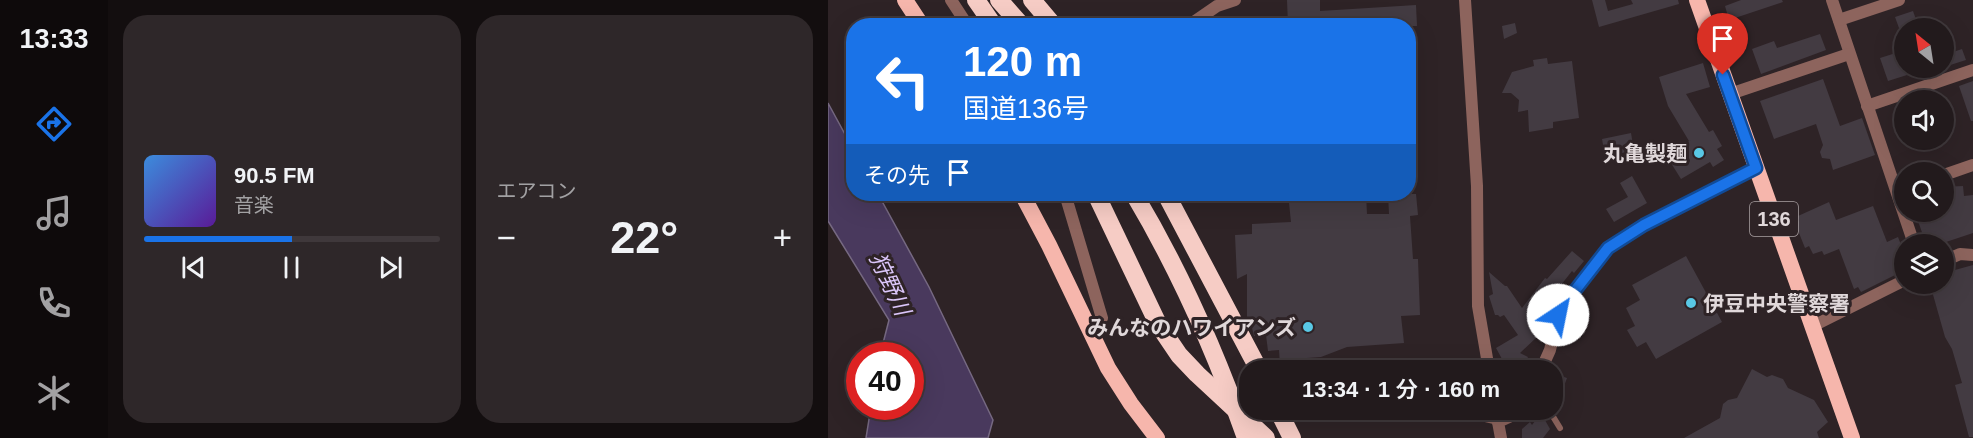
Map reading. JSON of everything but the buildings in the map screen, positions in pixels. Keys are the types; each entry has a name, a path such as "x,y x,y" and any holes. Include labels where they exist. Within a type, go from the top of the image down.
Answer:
{"highway":[{"path":"905,0 917,18"},
{"path":"976,0 988,18"},
{"path":"999,0 1016,18"},
{"path":"1007,0 1018,18"},
{"path":"1032,0 1047,18"},
{"name":"136","path":"1697,0 1852,438"},
{"path":"1026,201 1108,368 1131,404 1157,438"},
{"path":"1099,201 1158,324 1179,355 1266,438"},
{"path":"1138,201 1183,284 1222,373 1246,438"},
{"path":"1170,201 1254,360"},
{"path":"1283,420 1292,438"}],"street":[{"path":"951,0 963,18"},
{"path":"1200,18 1217,6 1235,0"},
{"path":"1465,0 1477,186 1478,306 1487,360"},
{"path":"1832,0 1867,106 1894,175"},
{"path":"1839,20 1899,0"},
{"path":"1730,94 1849,54"},
{"path":"1867,106 1973,70"},
{"path":"1954,172 1973,165"},
{"path":"1546,360 1558,315 1563,306 1608,248 1644,225 1756,168"},
{"path":"1067,201 1102,318 1092,333"},
{"path":"1954,257 1960,254 1973,255"},
{"path":"1813,326 1894,286"},
{"path":"1501,438 1498,422 1502,420"}],"lane":[{"path":"1490,420 1498,422"},
{"path":"1555,420 1560,428"}],"water":[{"name":"狩野川","path":"828,103 846,136 846,201 882,201 929,287 993,420 988,438 866,438 869,420 924,420 924,342 883,342 889,320 828,221"}],"place":[{"name":"丸亀製麺","path":"1699,153"},
{"name":"伊豆中央警察署","path":"1691,303"},
{"name":"みんなのハワイアンズ","path":"1308,327"}],"route":[{"path":"1558,315 1608,248 1644,225 1756,168 1723,75"}]}
